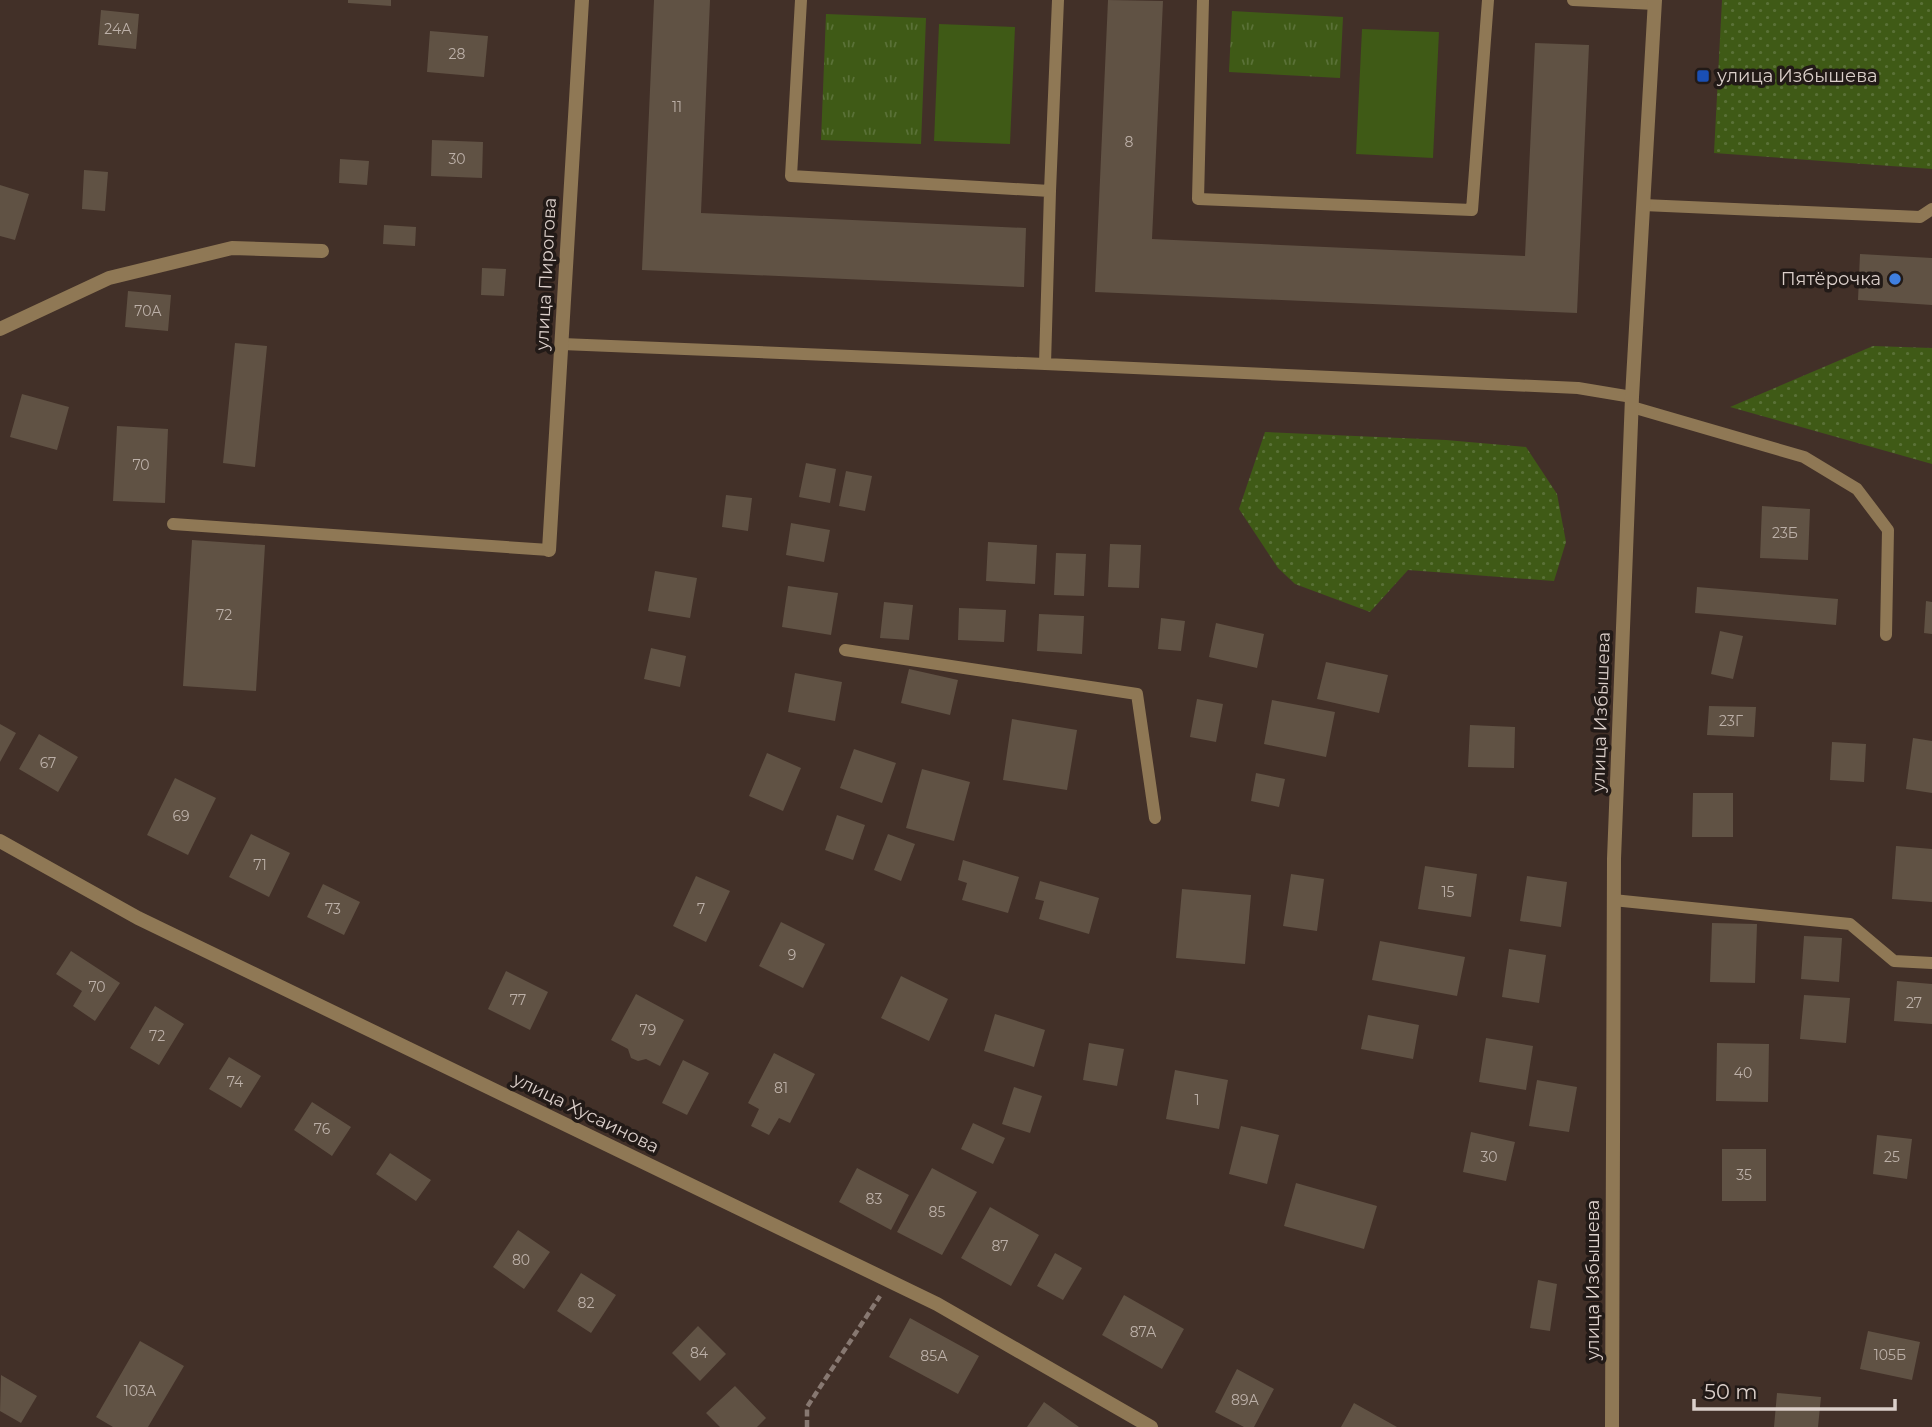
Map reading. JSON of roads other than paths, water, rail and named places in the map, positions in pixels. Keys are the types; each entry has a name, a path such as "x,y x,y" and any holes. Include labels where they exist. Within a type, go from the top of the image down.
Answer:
{"street":[{"name":"улица Пирогова","path":"549,550 582,0"},
{"name":"улица Избышева","path":"1612,1427 1613,900 1632,402 1655,2"},
{"path":"0,329 109,278 232,248 321,251"},
{"name":"улица Хусаинова","path":"0,841 138,918 937,1304 1151,1427"}],"lane":[{"path":"801,0 791,176 1050,191"},
{"path":"1045,364 1058,0"},
{"path":"1203,0 1198,199 1472,210 1488,0"},
{"path":"1573,0 1655,2"},
{"path":"1643,205 1920,218 1932,209"},
{"path":"562,344 1578,388 1632,402 1804,457 1857,489 1888,530 1886,635"},
{"path":"173,524 549,550"},
{"path":"845,650 1136,694 1154,818"},
{"path":"1613,900 1850,925 1894,961 1932,963"}],"place":[{"name":"улица Избышева","path":"1703,76"},
{"name":"Пятёрочка","path":"1895,279"}]}
